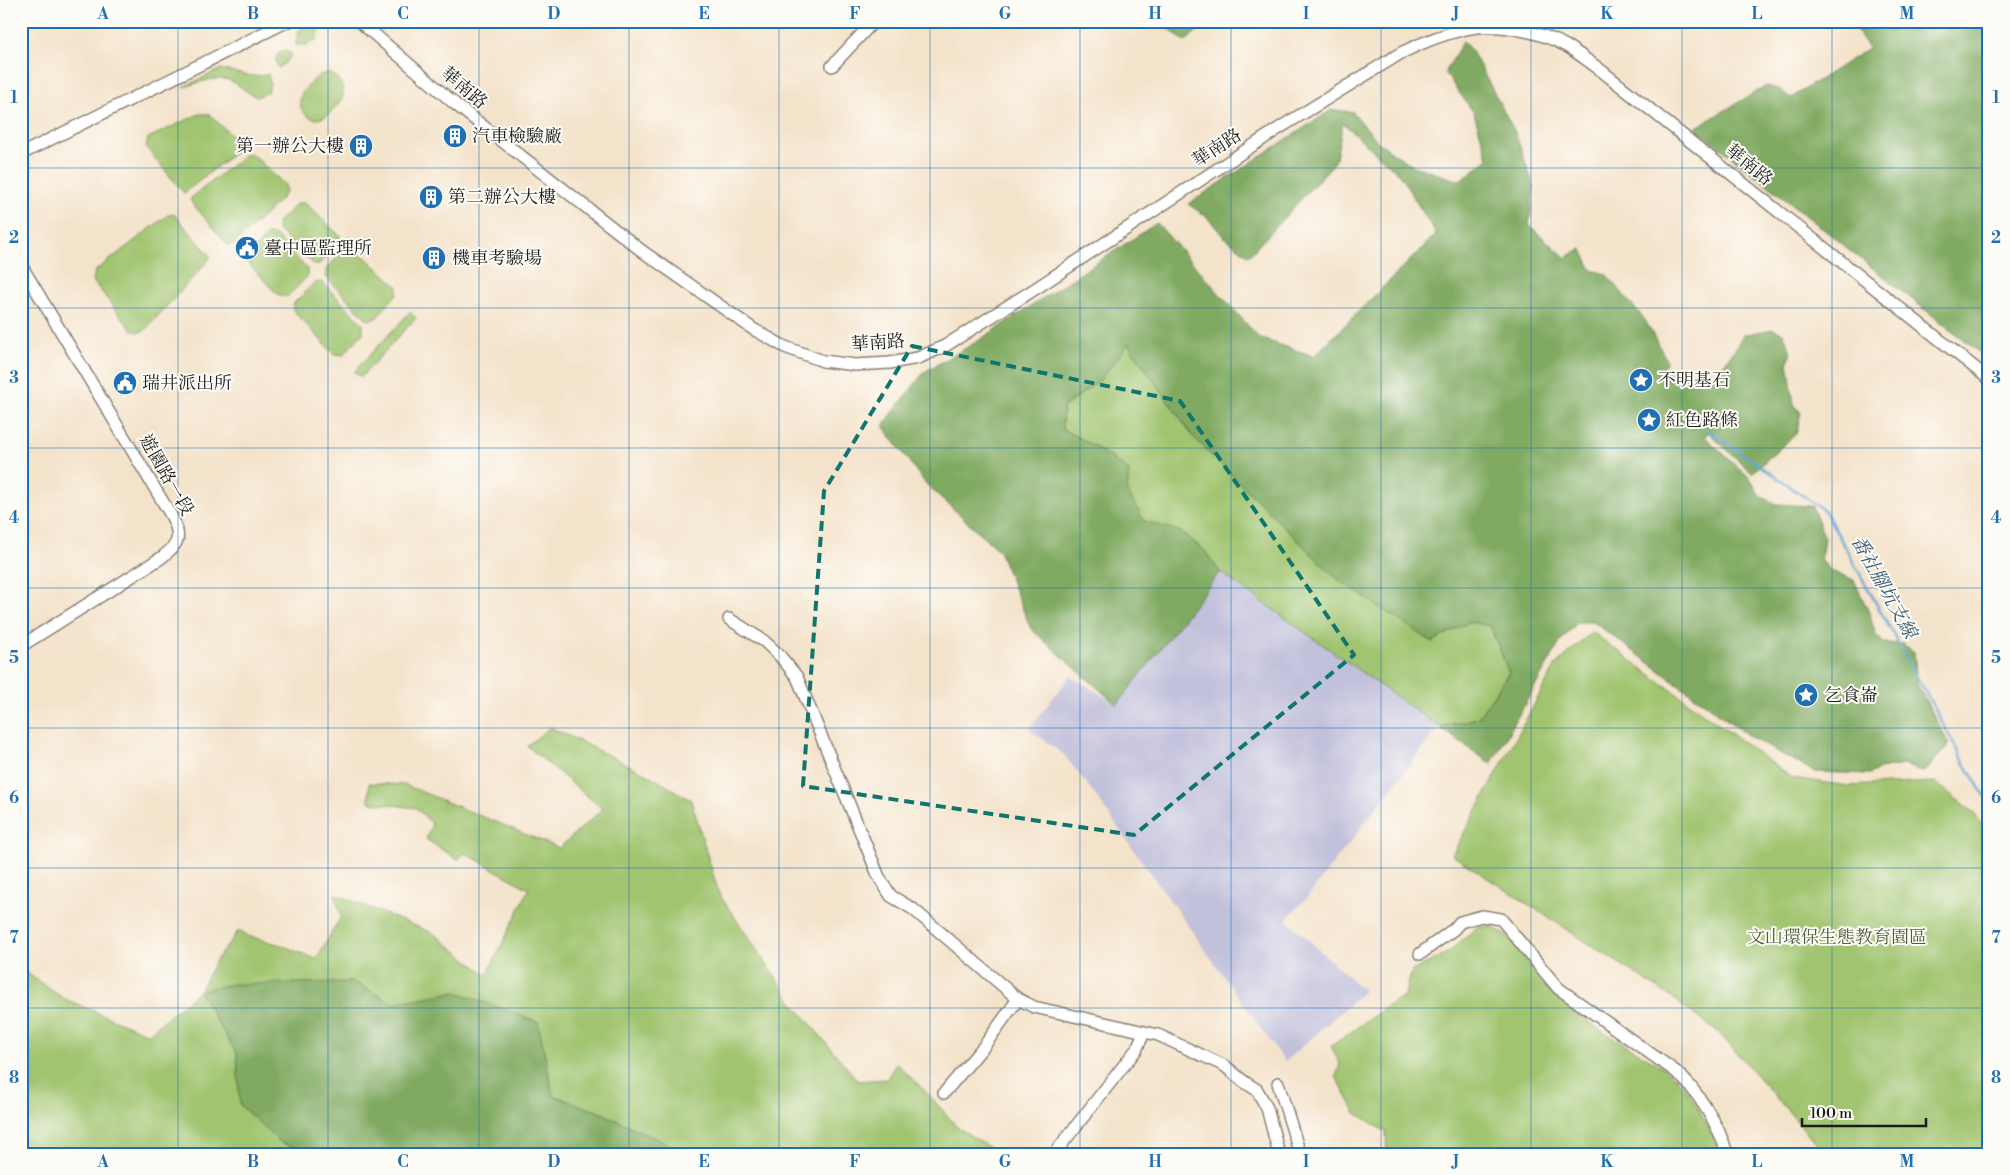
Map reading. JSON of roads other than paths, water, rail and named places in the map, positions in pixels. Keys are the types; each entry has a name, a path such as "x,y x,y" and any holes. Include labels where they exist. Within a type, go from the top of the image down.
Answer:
{"street":[{"path":"21,154 288,21"},
{"name":"華南路","path":"359,21 469,116 642,251 752,329 785,347 823,361 855,365 890,363 918,358 945,346 1030,293 1281,127 1400,53 1421,43 1467,28 1498,27 1533,32 1566,46 1633,95 1989,379"},
{"path":"832,66 874,21"},
{"name":"遊園路一段","path":"21,265 167,509 177,529 178,537 174,548 161,558 21,646"},
{"path":"729,619 764,641 780,656 797,677 878,877 891,896 913,909 1018,999 1034,1007 1158,1035 1225,1066 1257,1090 1268,1108 1278,1154"},
{"path":"1420,954 1454,929 1460,922 1482,916 1501,920 1558,988 1686,1081 1720,1131 1727,1154"},
{"path":"944,1093 984,1046 1018,999"},
{"path":"1054,1154 1136,1050 1144,1033"},
{"path":"1278,1083 1300,1154"}],"waterway":[{"name":"番社腳坑支線","path":"1707,429 1825,511 1969,771 1989,803"}],"place":[{"name":"汽車檢驗廠","path":"455,136"},
{"name":"第一辦公大樓","path":"361,146"},
{"name":"第二辦公大樓","path":"431,197"},
{"name":"臺中區監理所","path":"247,248"},
{"name":"機車考驗場","path":"434,258"},
{"name":"不明基石","path":"1641,380"},
{"name":"瑞井派出所","path":"125,383"},
{"name":"紅色路條","path":"1649,420"},
{"name":"乞食崙","path":"1806,695"}],"park label":[{"name":"文山環保生態教育園區","path":"1837,937"}]}
